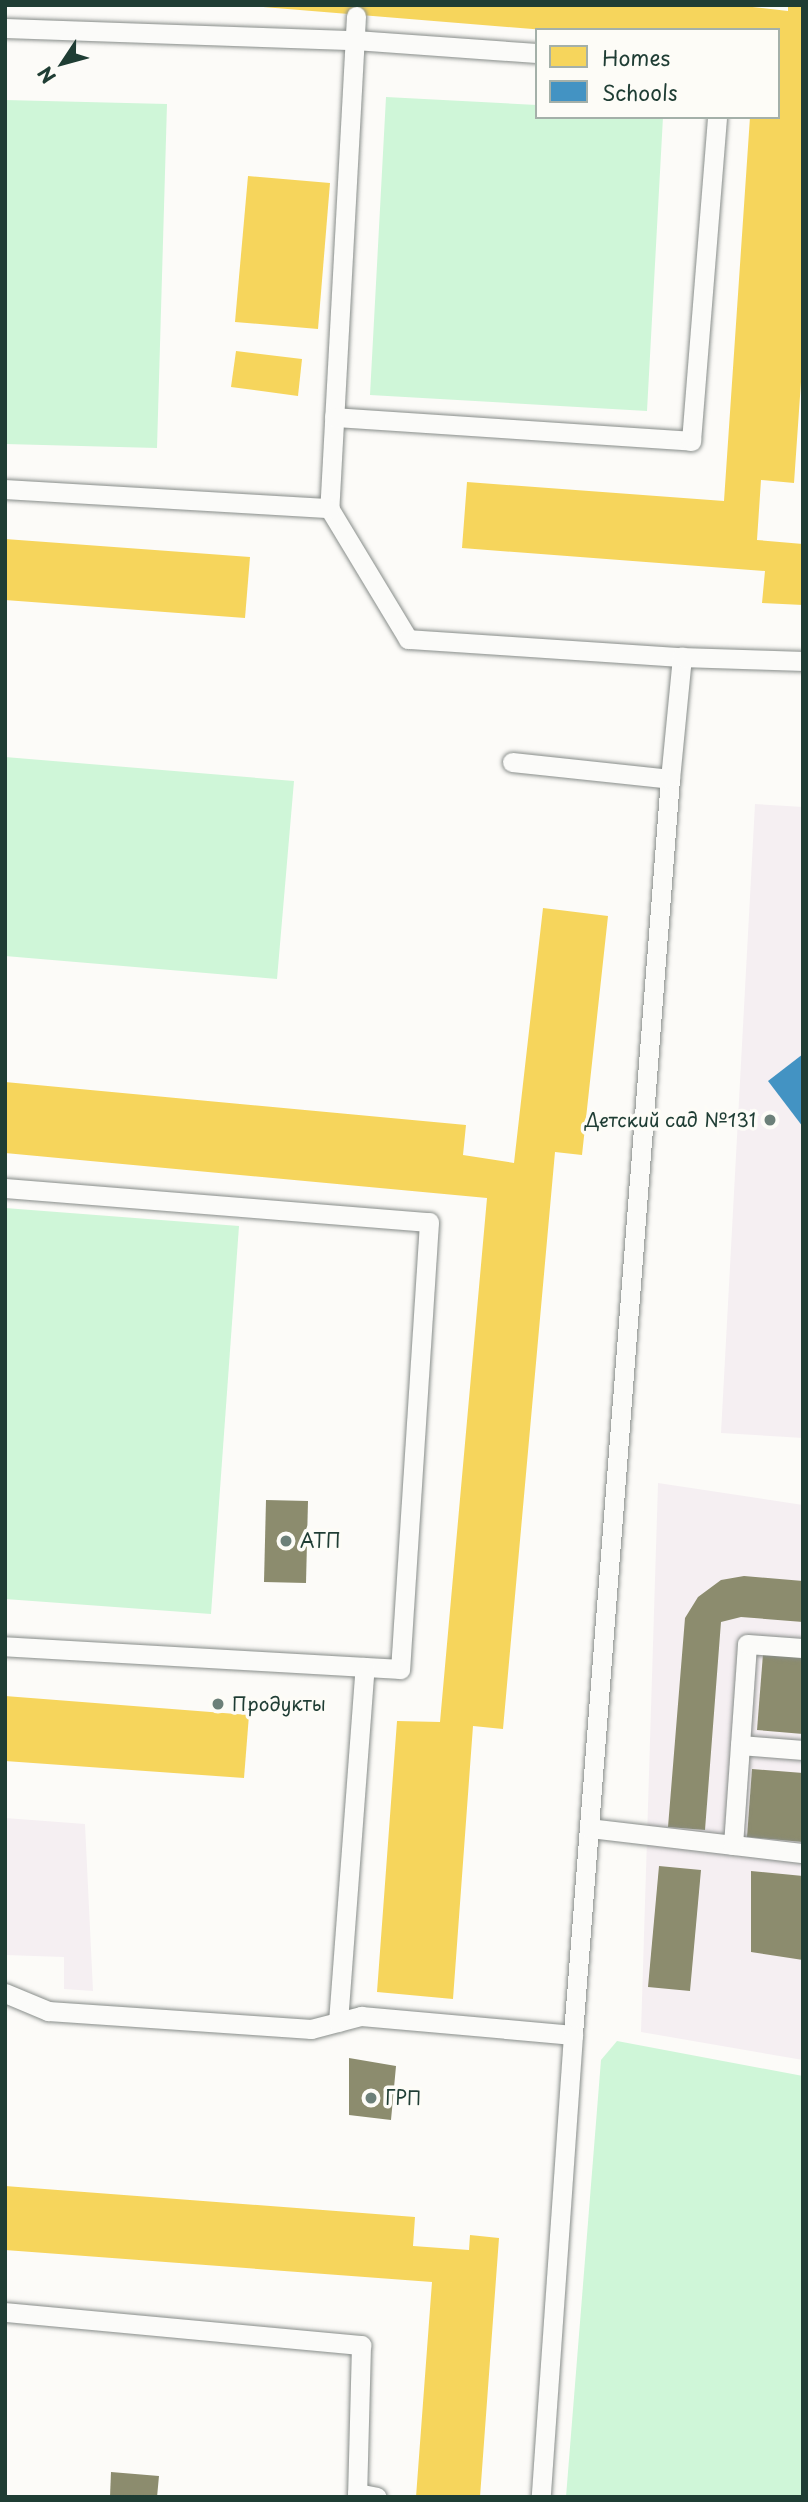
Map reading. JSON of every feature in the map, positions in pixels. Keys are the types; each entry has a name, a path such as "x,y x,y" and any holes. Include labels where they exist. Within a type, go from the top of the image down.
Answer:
{"lane":[{"path":"356,16 329,508 408,639 682,657 803,661"},
{"path":"5,28 355,40 535,54"},
{"path":"334,417 691,441 717,119"},
{"path":"5,489 329,508"},
{"path":"541,2497 573,2035 670,779 682,657"},
{"path":"512,762 670,779"},
{"path":"5,1188 429,1223 400,1669 5,1646"},
{"path":"733,1845 747,1644 803,1648"},
{"path":"338,2022 365,1667"},
{"path":"740,1745 803,1750"},
{"path":"589,1828 803,1853"},
{"path":"5,1993 48,2011 311,2029 361,2016 573,2035"},
{"path":"5,2312 361,2345 357,2495 377,2497"}],"shaded area":[{"name":"Детский сад №131","path":"755,804 803,807 803,1438 721,1433"},
{"path":"658,1483 803,1505 803,2060 641,2032"},
{"path":"5,1818 85,1824 93,1991 64,1989 64,1957 5,1955"}],"green space":[{"path":"386,97 535,105 535,119 663,119 647,411 370,395"},
{"path":"5,100 167,104 157,448 5,444"},
{"path":"5,757 294,781 277,979 5,956"},
{"path":"5,1208 239,1226 211,1614 5,1599"},
{"path":"617,2041 803,2076 803,2497 566,2497 601,2060"}],"building: Homes":[{"path":"238,5 734,5 788,11 788,5 803,5 803,353 794,483 761,480 757,540 803,544 803,605 762,603 765,571 462,548 467,482 724,501 750,119 780,119 780,28 535,29"},
{"path":"248,176 330,183 318,329 235,322"},
{"path":"236,351 302,359 298,396 231,387"},
{"path":"5,539 250,557 245,618 5,600"},
{"path":"543,908 608,916 582,1155 555,1152 503,1729 473,1726 453,1999 377,1992 397,1721 440,1722 487,1198 5,1153 5,1082 466,1125 463,1155 514,1163"},
{"path":"5,1696 249,1715 244,1778 5,1761"},
{"path":"5,2186 415,2217 413,2246 469,2250 470,2235 499,2238 480,2497 416,2497 432,2282 5,2250"}],"building: Schools":[{"path":"803,1054 803,1127 768,1081"}],"building: Industry":[{"name":"АТП","path":"266,1500 308,1501 306,1583 264,1582"},
{"path":"744,1576 803,1581 803,1622 741,1617 721,1622 705,1830 668,1827 685,1618 698,1597 721,1580"},
{"path":"763,1654 803,1658 803,1734 757,1730"},
{"path":"752,1769 803,1773 803,1842 747,1837"},
{"path":"659,1866 701,1870 690,1991 648,1987"},
{"path":"751,1871 803,1876 803,1960 751,1952"},
{"name":"ГРП","path":"349,2058 396,2066 391,2120 349,2115"},
{"path":"111,2472 159,2476 157,2497 110,2497"}],"place":[{"name":"Детский сад №131","path":"770,1120"},
{"name":"АТП","path":"286,1541"},
{"name":"Продукты","path":"218,1704"},
{"name":"ГРП","path":"371,2098"}]}
